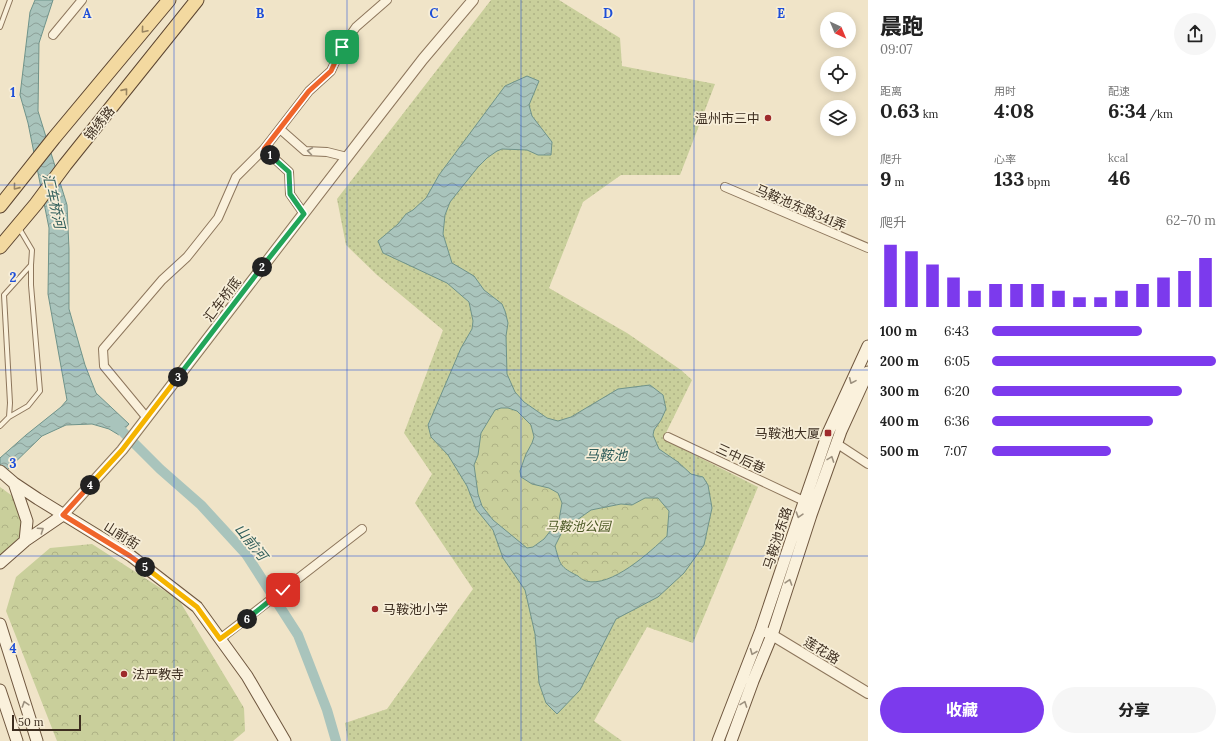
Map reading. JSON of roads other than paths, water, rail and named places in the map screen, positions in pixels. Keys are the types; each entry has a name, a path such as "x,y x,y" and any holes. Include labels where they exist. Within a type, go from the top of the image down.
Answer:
{"main road":[{"name":"锦绣路","path":"0,206 54,138 169,0"},
{"name":"锦绣路","path":"0,247 36,204 65,165 197,0"},
{"name":"马鞍池东路","path":"718,741 761,630 828,433 868,346"},
{"name":"马鞍池东路","path":"731,741 753,680 772,635 836,443 868,372"},
{"name":"山前街","path":"0,471 12,482 130,556 197,607 247,676 285,741"},
{"name":"山前街","path":"12,482 27,521 25,541"},
{"path":"0,563 25,541 63,515"},
{"path":"0,624 37,741"},
{"path":"0,690 16,741"}],"street":[{"path":"53,35 82,0"},
{"path":"144,421 104,366 103,349 162,280 187,257 218,218 236,177 264,149 309,91 331,71 342,47 356,27 387,0"},
{"name":"汇车桥底","path":"63,515 122,450 423,59 473,0"},
{"path":"280,130 305,151 327,152 347,157"},
{"path":"264,149 289,172 290,194 304,214"},
{"name":"马鞍池东路341弄","path":"725,187 868,248"},
{"name":"三中后巷","path":"668,437 804,501"},
{"path":"836,443 868,464"},
{"path":"220,639 362,529"},
{"name":"莲花路","path":"761,630 772,635 868,693"}],"lane":[{"path":"0,27 10,0"},
{"path":"0,426 9,418 28,406 40,391 31,284 32,250 18,226"},
{"path":"9,418 4,295 31,265"}],"water":[{"name":"汇车桥河","path":"35,0 53,0 39,43 38,111 67,205 69,309 85,365 96,393 129,424 119,435 109,429 92,424 66,425 42,436 0,477 0,458 61,407 67,400 48,294 49,228 28,123 20,95 30,12"},
{"name":"马鞍池","path":"527,76 539,81 529,105 532,116 552,142 551,155 538,155 527,150 502,149 487,158 450,202 445,215 443,234 452,263 474,276 484,290 502,304 508,323 506,336 507,374 515,392 524,402 547,418 558,421 571,417 618,389 650,385 663,395 666,409 654,430 653,435 659,449 678,462 691,474 703,477 708,485 712,508 704,545 684,573 658,597 616,619 580,690 557,714 546,703 539,683 535,634 525,590 503,558 493,530 476,509 467,486 448,455 431,437 428,425 461,348 472,329 473,321 469,302 447,283 383,253 378,241 398,224 406,214 413,210 426,198 439,175 505,86","holes":["508,408 517,411 531,425 534,437 520,471 521,477 532,484 549,488 558,493 562,503 559,520 544,539 533,547 527,548 493,520 482,506 478,494 474,465 478,455 481,433 495,410","645,498 658,498 669,511 667,536 651,551 618,574 596,582 586,581 564,568 558,557 555,546 563,530 591,510 621,504 632,505"]}],"waterway":[{"name":"山前河","path":"113,422 160,469 201,505 246,554 298,635 327,710 336,741"}],"place":[{"name":"温州市三中","path":"768,118"},
{"name":"马鞍池大厦","path":"828,433"},
{"name":"马鞍池小学","path":"375,609"},
{"name":"法严教寺","path":"124,674"}],"park label":[{"name":"马鞍池公园","path":"578,526"}]}
